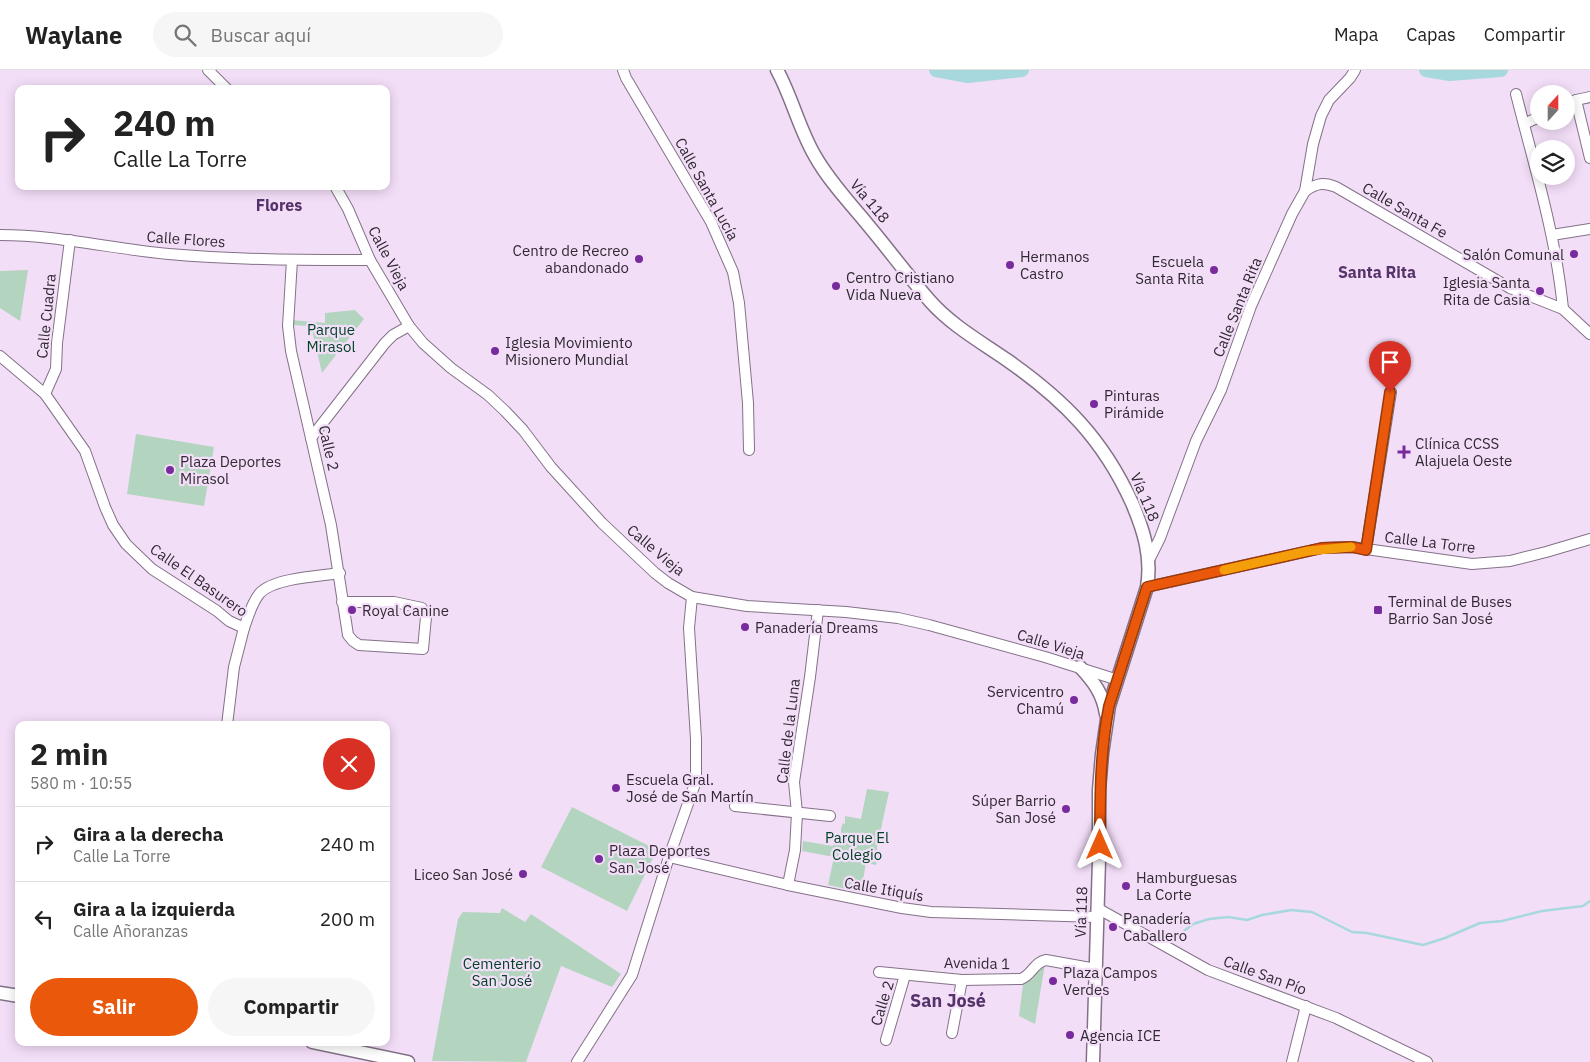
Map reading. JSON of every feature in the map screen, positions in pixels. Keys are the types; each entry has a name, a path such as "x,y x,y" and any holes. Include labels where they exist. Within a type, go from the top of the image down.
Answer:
{"main road":[{"name":"Vía 118","path":"777,70 823,170 932,303 958,326 1045,387 1072,412 1101,448 1115,470 1137,516 1146,541 1149,560 1147,587 1106,718 1099,790 1099,860 1093,1062"},
{"path":"1080,668 1093,680 1100,691 1106,718"},
{"path":"0,993 15,995"},
{"path":"331,1046 408,1062"}],"street":[{"path":"208,70 223,85"},
{"name":"Calle Santa Lucía","path":"623,70 711,222 733,272 740,312 748,403 749,450"},
{"name":"Calle Santa Rita","path":"1149,560 1160,538 1196,441 1221,390 1251,306 1292,214 1305,191 1313,144 1321,116 1329,100 1355,70"},
{"path":"1516,94 1552,235 1564,309"},
{"path":"1575,101 1590,97"},
{"path":"1575,114 1590,158"},
{"path":"1524,124 1530,121"},
{"name":"Calle Santa Fe","path":"1305,191 1320,183 1336,188 1502,283 1564,309 1590,334"},
{"name":"Calle Vieja","path":"337,190 348,209 370,260 409,326 435,355 488,395 505,411 523,430 551,467 614,534 668,583 692,597 746,606 818,610 898,618 929,625 1118,680"},
{"path":"1552,235 1590,229"},
{"name":"Calle Flores","path":"0,235 28,235 170,254 292,260 370,260"},
{"name":"Calle Cuadra","path":"45,394 56,369 57,343 70,240"},
{"name":"Calle 2","path":"292,260 288,326 291,351 331,525 340,574 342,602 348,636 359,645 423,649 426,617 422,608 394,602 342,602"},
{"path":"311,438 385,343 393,335 409,326"},
{"name":"Calle El Basurero","path":"0,356 45,394 85,452 110,517 126,544 152,569 228,620 244,628 234,667 227,721"},
{"path":"1366,550 1390,392"},
{"name":"Calle La Torre","path":"1147,587 1322,548 1352,547 1472,564 1510,561 1590,539"},
{"path":"244,628 255,601 261,592 271,585 340,574"},
{"path":"577,1062 632,976 669,857 696,781 696,739 689,628 692,597"},
{"name":"Calle de la Luna","path":"788,886 795,850 797,813 794,782 818,610"},
{"path":"735,806 830,816"},
{"name":"Calle Itiquís","path":"669,857 788,886 932,912 1097,912"},
{"name":"Calle San Pío","path":"1097,912 1208,970 1336,1018 1428,1062"},
{"name":"Avenida 1","path":"879,972 962,980 1022,979 1027,977 1041,961 1046,960 1096,969"},
{"name":"Calle 2","path":"886,1040 906,975"},
{"path":"952,1033 962,980"},
{"path":"1292,1062 1306,1006"}],"green space":[{"path":"28,270 20,321 0,308 0,271"},
{"name":"Parque Mirasol","path":"355,310 364,319 322,373 311,326 291,325 292,320 325,323 325,313"},
{"name":"Plaza Deportes Mirasol","path":"136,434 214,447 204,506 127,494"},
{"name":"Parque El Colegio","path":"867,789 889,792 877,847 878,857 876,865 866,863 861,892 828,885 834,857 802,851 803,841 833,846 835,838 841,836 841,828 843,823 845,824 845,816 861,819"},
{"name":"Plaza Deportes San José","path":"572,807 657,850 627,911 541,867"},
{"name":"Cementerio San José","path":"502,908 525,922 531,914 621,974 612,987 561,966 526,1062 432,1061 458,919 463,912 500,913"},
{"path":"1045,964 1035,1024 1019,1016 1023,984 1031,979"}],"waterway":[{"path":"936,70 968,76 1022,70"},
{"path":"1426,70 1450,74 1501,70"},
{"path":"1174,939 1193,924 1209,919 1228,917 1247,920 1262,915 1291,910 1312,912 1352,932 1367,933 1423,945 1480,923 1502,921 1542,911 1583,906 1590,901"}],"slow traffic":[{"path":"1224,570 1322,548 1351,547"}],"place":[{"name":"Salón Comunal","path":"1574,254"},
{"name":"Centro de Recreo abandonado","path":"639,259"},
{"name":"Hermanos Castro","path":"1010,265"},
{"name":"Escuela Santa Rita","path":"1214,270"},
{"name":"Centro Cristiano Vida Nueva","path":"836,286"},
{"name":"Iglesia Santa Rita de Casia","path":"1540,291"},
{"name":"Iglesia Movimiento Misionero Mundial","path":"495,351"},
{"name":"Pinturas Pirámide","path":"1094,404"},
{"name":"Clínica CCSS Alajuela Oeste","path":"1404,452"},
{"name":"Plaza Deportes Mirasol","path":"170,470"},
{"name":"Royal Canine","path":"352,610"},
{"name":"Terminal de Buses Barrio San José","path":"1378,610"},
{"name":"Panadería Dreams","path":"745,627"},
{"name":"Servicentro Chamú","path":"1074,700"},
{"name":"Escuela Gral. José de San Martín","path":"616,788"},
{"name":"Súper Barrio San José","path":"1066,809"},
{"name":"Plaza Deportes San José","path":"599,859"},
{"name":"Liceo San José","path":"523,874"},
{"name":"Hamburguesas La Corte","path":"1126,886"},
{"name":"Panadería Caballero","path":"1113,927"},
{"name":"Plaza Campos Verdes","path":"1053,981"},
{"name":"Agencia ICE","path":"1070,1035"}],"district":[{"name":"Flores","path":"279,205"},
{"name":"Santa Rita","path":"1377,272"},
{"name":"San José","path":"948,1000"}],"route":[{"path":"1100,845 1099,790 1106,718 1147,587 1322,548 1352,547 1366,550 1390,392"}]}
